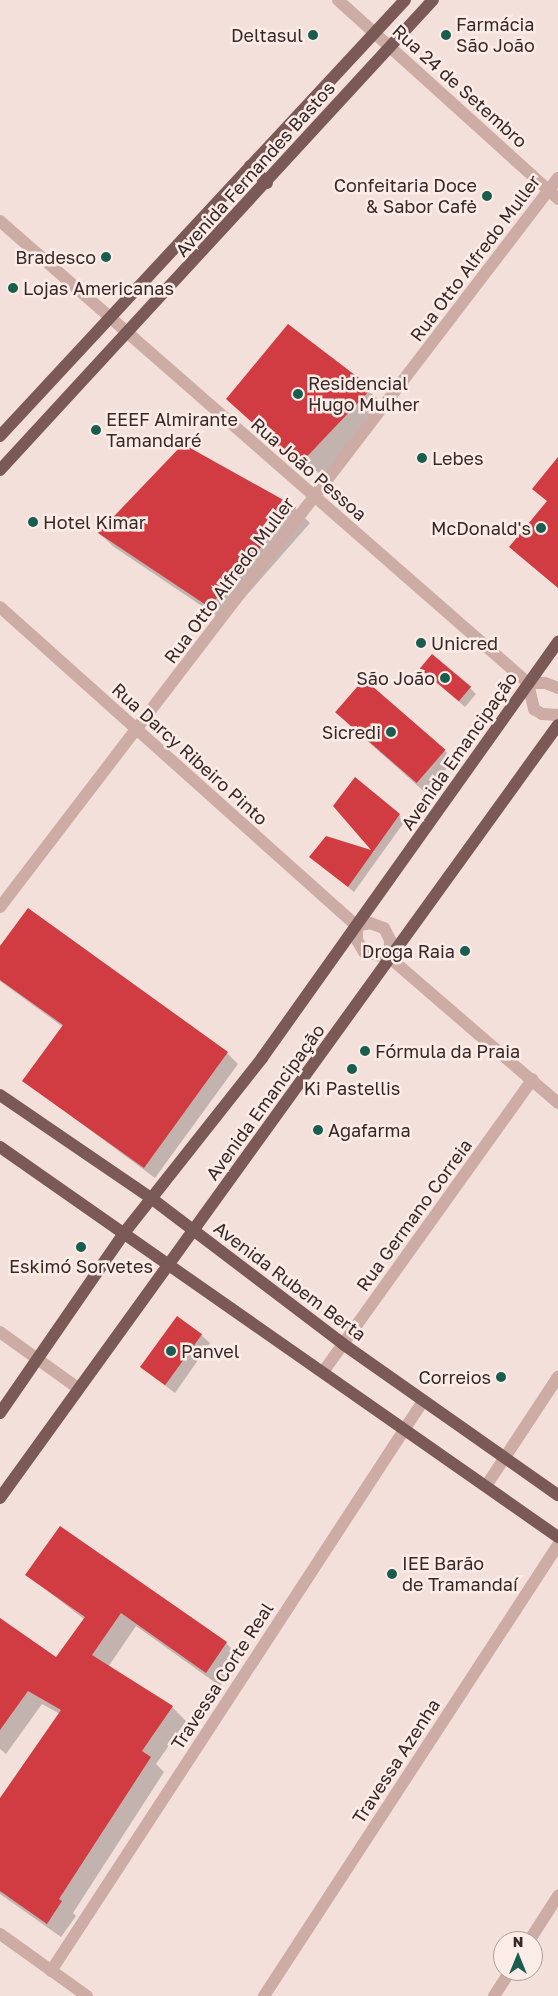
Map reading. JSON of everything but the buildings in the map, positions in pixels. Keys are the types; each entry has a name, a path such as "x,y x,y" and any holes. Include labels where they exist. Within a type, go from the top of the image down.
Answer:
{"main road":[{"name":"Avenida Fernandes Bastos","path":"0,436 405,0"},
{"name":"Avenida Fernandes Bastos","path":"0,470 267,183 433,0"},
{"path":"250,166 267,183"},
{"name":"Avenida Emancipação","path":"0,1413 39,1360 124,1234 262,1058 558,642"},
{"name":"Avenida Emancipação","path":"0,1498 558,725"},
{"name":"Avenida Rubem Berta","path":"0,1094 151,1198 342,1344 558,1495"},
{"path":"0,1147 405,1427 558,1537"}],"street":[{"name":"Rua 24 de Setembro","path":"338,0 553,195"},
{"name":"Rua Otto Alfredo Muller","path":"0,907 314,497 553,195 558,178"},
{"name":"Rua João Pessoa","path":"0,221 528,683"},
{"name":"Rua Darcy Ribeiro Pinto","path":"0,607 357,926"},
{"path":"558,688 545,683 528,683 534,709 542,714 558,715"},
{"path":"390,958 390,940 384,928 370,923 357,926 357,940 364,952 390,958 533,1079 558,1103"},
{"name":"Rua Germano Correia","path":"323,1372 533,1079"},
{"path":"0,1332 79,1388"},
{"path":"486,1486 558,1377"},
{"name":"Travessa Corte Real","path":"51,1970 423,1401"},
{"name":"Travessa Azenha","path":"264,1996 558,1545"},
{"path":"535,1931 558,1896"},
{"path":"0,1934 87,1996"},
{"path":"494,1996 504,1981"}],"place":[{"name":"Deltasul","path":"313,35"},
{"name":"Farmácia São João","path":"446,35"},
{"name":"Confeitaria Doce & Sabor Cafė","path":"487,196"},
{"name":"Bradesco","path":"106,257"},
{"name":"Lojas Americanas","path":"13,288"},
{"name":"Residencial Hugo Mulher","path":"298,394"},
{"name":"EEEF Almirante Tamandaré","path":"96,430"},
{"name":"Lebes","path":"422,458"},
{"name":"Hotel Kimar","path":"33,522"},
{"name":"McDonald's","path":"541,528"},
{"name":"Unicred","path":"421,643"},
{"name":"São João","path":"445,678"},
{"name":"Sicredi","path":"391,732"},
{"name":"Droga Raia","path":"465,951"},
{"name":"Fórmula da Praia","path":"365,1051"},
{"name":"Ki Pastellis","path":"352,1069"},
{"name":"Agafarma","path":"318,1130"},
{"name":"Eskimó Sorvetes","path":"81,1247"},
{"name":"Panvel","path":"171,1351"},
{"name":"Correios","path":"501,1377"},
{"name":"IEE Barão de Tramandaí","path":"392,1574"}]}
